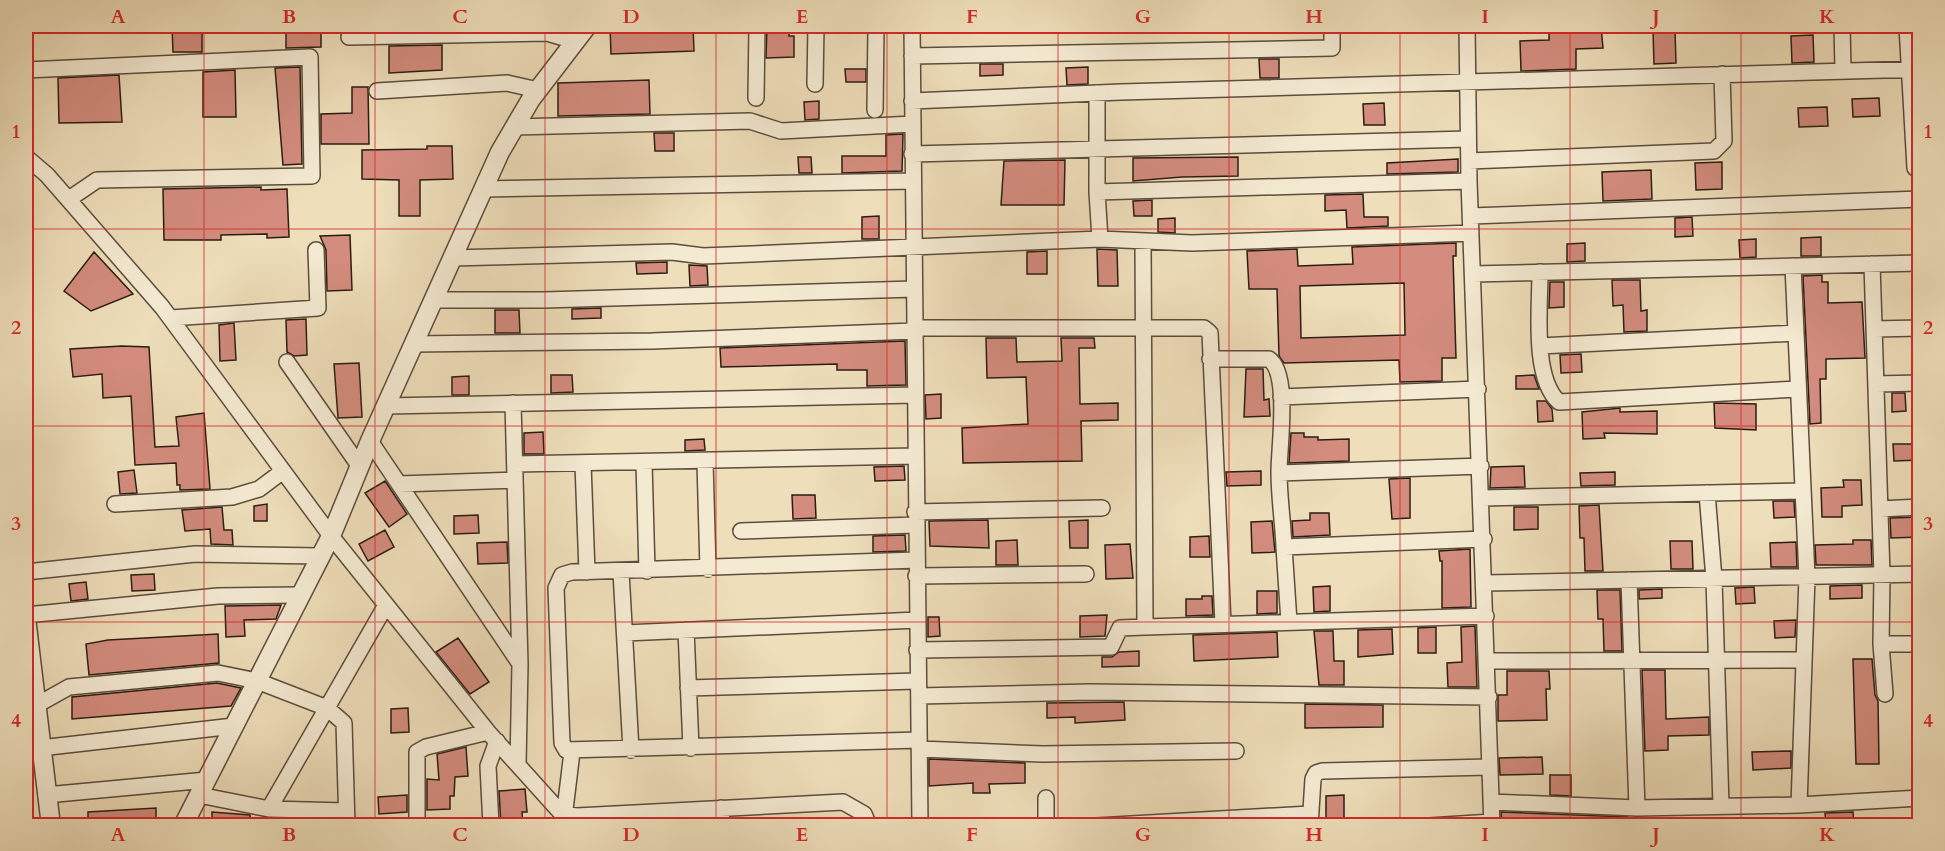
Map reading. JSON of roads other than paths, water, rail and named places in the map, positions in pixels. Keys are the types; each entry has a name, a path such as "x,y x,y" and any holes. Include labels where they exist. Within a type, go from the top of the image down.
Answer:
{"street":[{"path":"183,825 331,536 370,441 483,189 514,128 538,90 587,26"},
{"path":"756,98 757,26"},
{"path":"814,84 816,26"},
{"path":"874,110 876,26"},
{"path":"912,26 915,518 920,825"},
{"path":"912,56 1332,48 1332,26"},
{"path":"1429,825 1492,824 1484,539 1469,181 1467,26"},
{"path":"1842,26 1843,70"},
{"path":"1907,26 1914,69 1915,168"},
{"path":"349,37 547,33 575,41"},
{"path":"26,70 310,57 312,176 97,180 69,199"},
{"path":"912,101 1097,93 1914,69"},
{"path":"1469,161 1714,151 1724,141 1722,74"},
{"path":"377,91 507,83 538,90"},
{"path":"1097,93 1097,192 1100,239"},
{"path":"514,128 750,121 781,131 912,124"},
{"path":"912,154 1468,140"},
{"path":"26,157 47,174 171,318 331,536 563,820"},
{"path":"483,189 913,181"},
{"path":"1097,192 1469,181"},
{"path":"1471,216 1920,199"},
{"path":"452,258 672,252 703,256 1100,239 1192,243 1471,233"},
{"path":"1143,241 1141,328 1145,627"},
{"path":"171,318 318,308 316,250"},
{"path":"1473,274 1920,263"},
{"path":"1872,264 1882,575 1881,644 1885,694"},
{"path":"1793,266 1807,577 1802,660 1799,804"},
{"path":"1540,272 1540,346 1547,387 1559,402 1798,389"},
{"path":"433,300 544,300 914,289"},
{"path":"414,344 652,341 914,329 1204,328 1210,333 1223,624"},
{"path":"1874,329 1920,328"},
{"path":"1540,346 1796,333"},
{"path":"1210,359 1269,359 1276,367 1281,397 1279,473 1289,622"},
{"path":"287,362 360,467"},
{"path":"1876,384 1920,383"},
{"path":"1281,397 1478,389"},
{"path":"386,406 915,395"},
{"path":"513,403 520,664 518,765"},
{"path":"370,441 520,664"},
{"path":"399,484 583,464 915,456"},
{"path":"705,462 708,569"},
{"path":"644,463 647,571"},
{"path":"583,464 587,572"},
{"path":"1279,473 1480,466"},
{"path":"115,504 240,495 259,489 283,471"},
{"path":"1482,498 1803,491"},
{"path":"1707,493 1714,579 1721,806"},
{"path":"1880,509 1920,507"},
{"path":"741,531 915,518 1102,508"},
{"path":"1284,546 1484,539"},
{"path":"26,572 195,554 320,556"},
{"path":"916,560 562,574 556,588 562,743 566,750 573,752 920,744 1043,754 1236,751"},
{"path":"621,572 631,750"},
{"path":"916,576 1086,574"},
{"path":"1485,583 1920,574"},
{"path":"1629,580 1637,808"},
{"path":"51,825 40,748 32,716 26,617 218,596 300,596"},
{"path":"269,808 386,605"},
{"path":"917,650 1111,647 1120,628 1486,616"},
{"path":"625,633 917,620"},
{"path":"686,630 692,748"},
{"path":"1881,644 1920,644"},
{"path":"1488,661 1631,658 1802,660"},
{"path":"32,716 69,687 218,673 257,681 327,708 344,723 347,818 269,808 203,788 46,795"},
{"path":"688,688 1489,697"},
{"path":"40,748 234,726"},
{"path":"417,825 417,752 426,747 493,737"},
{"path":"491,825 488,766 493,737"},
{"path":"563,820 573,752"},
{"path":"1096,825 1310,820 1313,779 1322,771 1489,767"},
{"path":"1046,798 1046,825"},
{"path":"1492,802 1637,808 1920,798"},
{"path":"563,820 577,816 635,819 721,808 843,802 864,814 869,825"},
{"path":"721,808 722,825"}]}
